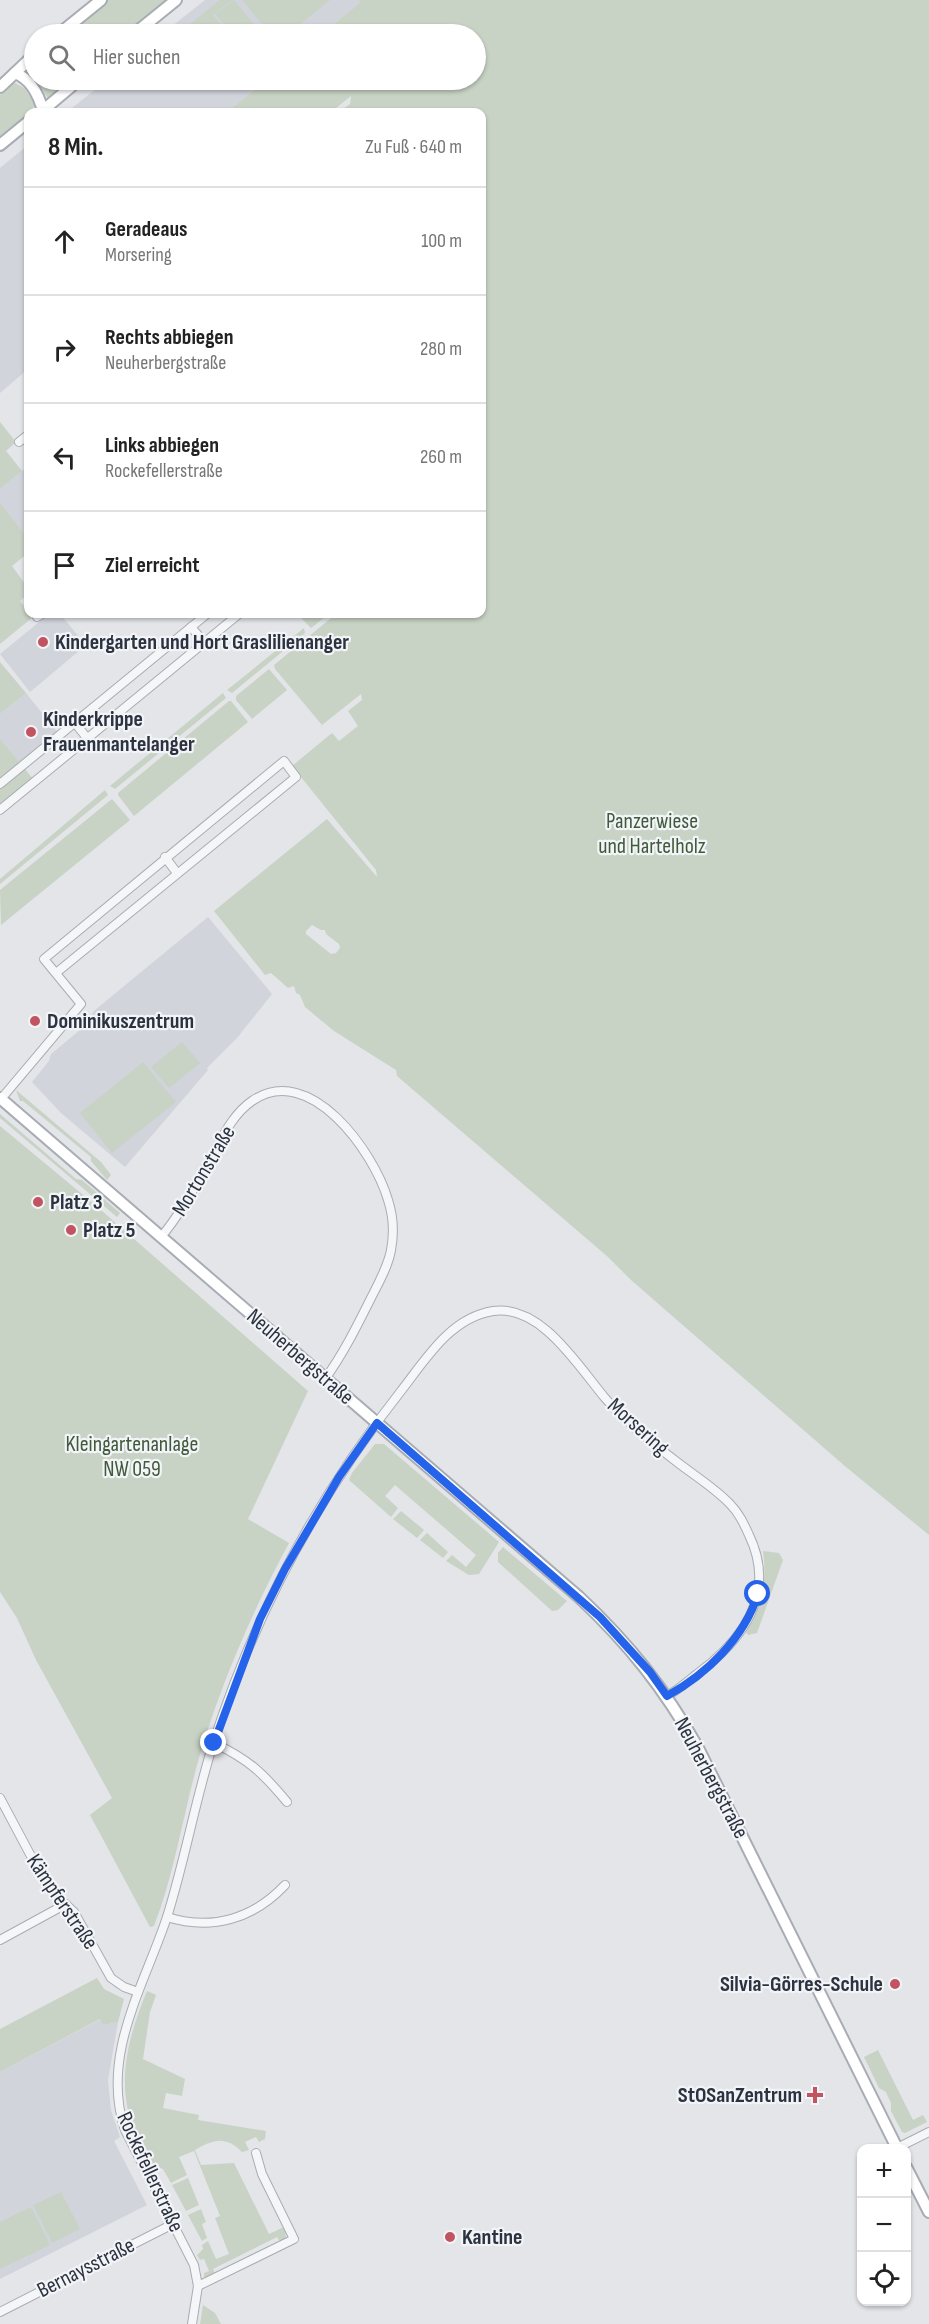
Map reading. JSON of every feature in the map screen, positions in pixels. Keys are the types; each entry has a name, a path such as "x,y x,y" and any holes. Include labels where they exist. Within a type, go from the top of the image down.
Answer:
{"main road":[{"path":"71,24 101,0"},
{"path":"146,24 176,0"},
{"path":"0,87 24,64"},
{"path":"15,73 24,79"},
{"path":"34,90 39,96 42,108"},
{"path":"48,108 68,90"},
{"path":"0,145 24,125"},
{"name":"Neuherbergstraße","path":"1,1098 600,1617 650,1672 698,1748 895,2144"},
{"path":"911,2178 929,2212"}],"street":[{"path":"19,442 24,438"},
{"path":"0,784 202,618"},
{"path":"0,810 234,618"},
{"path":"191,627 204,642"},
{"path":"75,723 87,738"},
{"path":"1,1098 81,1004 56,973 44,958 284,761 296,777 56,973"},
{"path":"165,857 177,873"},
{"name":"Mortonstraße","path":"161,1237 182,1209 228,1126 252,1101 264,1094 288,1091 306,1096 341,1121 358,1140 381,1180 388,1200 392,1235 391,1250 385,1269 342,1356 325,1379"},
{"name":"Morsering","path":"377,1423 431,1353 465,1320 497,1310 507,1311 534,1319 549,1331 618,1411 642,1434 729,1503 739,1515 755,1548 760,1580 756,1601 747,1620 729,1645 712,1663 667,1696"},
{"name":"Rockefellerstraße","path":"192,2324 198,2286 194,2265 125,2130 118,2107 117,2084 124,2031 166,1917 214,1743 260,1619 285,1569 339,1477 377,1423"},
{"path":"214,1743 240,1755 259,1770 287,1802"},
{"name":"Kämpferstraße","path":"0,1798 48,1888 74,1912 111,1978 138,1992"},
{"path":"166,1917 214,1924 230,1920 255,1910 274,1897 285,1885"},
{"path":"0,1940 66,1904"},
{"path":"905,2144 929,2132"},
{"path":"198,2286 294,2239 262,2174 256,2153"},
{"name":"Bernaysstraße","path":"0,2312 173,2224"}],"shaded area":[{"path":"205,0 359,0 361,3 335,24 175,24"},
{"path":"94,90 254,90 232,108 72,108"},
{"path":"24,148 24,372 0,393 0,168"},
{"path":"24,469 24,533 0,503 0,489"},
{"path":"44,618 63,618 86,645 30,692 0,654"},
{"path":"26,693 58,733 21,764 0,738 0,714"},
{"path":"208,917 272,994 237,1038 207,1068 208,1070 125,1167 61,1113 32,1082 49,1061 51,1054 80,1030 95,1010"},
{"path":"101,2019 104,2025 118,2022 108,2080 111,2110 120,2137 114,2141 147,2205 0,2279 0,2072"}],"green space":[{"path":"106,0 168,0 138,24 76,24"},
{"path":"220,0 232,0 213,15 221,24 190,24"},
{"path":"234,0 254,24 224,24 215,14"},
{"path":"242,0 330,0 300,24 262,24"},
{"name":"Panzerwiese und Hartelholz","path":"359,0 929,0 929,1535 846,1467 631,1280 608,1257 397,1076 396,1070 334,1031 305,1007 294,986 288,988 271,973 265,975 214,911 327,819 377,877 376,870 292,766 332,733 339,741 358,726 348,711 362,700 361,694 322,725 274,665 331,618 486,618 486,108 344,108 350,104 351,96 336,108 232,108 254,90 486,90 486,24 334,24 360,3","holes":["312,925 325,930 326,934 339,944 340,948 336,953 331,954 306,934"]},
{"path":"15,83 24,88 35,104 33,108 24,108 24,118 0,138 0,95 8,85"},
{"path":"42,90 58,90 48,98"},
{"path":"0,422 16,442 6,451 22,471 0,489"},
{"path":"0,503 24,533 24,556 12,566 24,582 24,598 20,601 24,606 24,618 32,618 0,644"},
{"path":"301,618 324,618 311,628"},
{"path":"304,628 305,633 232,693 227,690"},
{"path":"0,662 26,693 0,714"},
{"path":"269,669 287,690 252,719 236,700 236,696"},
{"path":"223,693 226,698 115,789 110,786"},
{"path":"229,701 248,722 134,816 118,793"},
{"path":"0,738 33,779 0,806"},
{"path":"105,790 108,795 0,884 0,879"},
{"path":"112,799 130,820 1,925 0,890"},
{"path":"182,1042 200,1063 169,1088 151,1067"},
{"path":"143,1062 176,1102 112,1153 80,1113"},
{"path":"16,1090 101,1162 111,1175 107,1180 91,1161 91,1157 23,1101 20,1101"},
{"path":"0,1114 120,1213 117,1217 0,1118"},
{"name":"Kleingartenanlage NW 059","path":"0,1126 94,1204 308,1391 248,1519 289,1543 262,1595 217,1702 199,1758 168,1885 154,1926 150,1927 90,1815 112,1798 36,1660 17,1618 0,1592"},
{"path":"375,1444 384,1444 499,1542 479,1574 469,1575 446,1561 452,1555 466,1567 476,1555 395,1485 385,1496 398,1508 391,1517 349,1480"},
{"path":"401,1511 424,1530 417,1538 393,1519"},
{"path":"427,1533 448,1552 443,1558 420,1540"},
{"path":"503,1547 567,1601 558,1610 552,1611 498,1562 498,1553"},
{"path":"763,1551 779,1553 783,1560 757,1633 748,1635 746,1632 760,1603 764,1583"},
{"path":"97,1978 104,1989 124,1999 118,2022 104,2025 100,2019 0,2072 0,2029"},
{"path":"147,1991 156,1995 150,2012 143,2059 185,2079 182,2096 166,2093 163,2108 199,2115 198,2120 266,2131 265,2139 259,2142 256,2137 245,2142 249,2150 242,2152 225,2141 208,2143 195,2150 201,2165 234,2163 269,2234 284,2227 286,2237 281,2243 277,2237 213,2269 215,2274 207,2278 204,2277 204,2273 209,2271 204,2259 200,2260 197,2255 203,2249 202,2245 208,2241 216,2259 229,2254 215,2218 220,2216 194,2151 179,2157 187,2175 171,2183 163,2169 153,2167 135,2130 126,2101 125,2069 131,2037"},
{"path":"878,2050 913,2120 923,2115 927,2122 905,2133 902,2132 891,2111 891,2103 886,2092 879,2088 864,2057"},
{"path":"188,2178 199,2205 186,2211 172,2185"},
{"path":"61,2192 80,2229 52,2243 33,2205"},
{"path":"31,2207 50,2245 0,2269 0,2222"},
{"path":"201,2209 206,2222 202,2224 207,2238 202,2241 188,2215"},
{"path":"203,2305 215,2313 221,2324 200,2324"}],"place":[{"name":"Kindergarten und Hort Graslilienanger","path":"43,642"},
{"name":"Kinderkrippe Frauenmantelanger","path":"31,732"},
{"name":"Dominikuszentrum","path":"35,1021"},
{"name":"Platz 3","path":"38,1202"},
{"name":"Platz 5","path":"71,1230"},
{"name":"Silvia-Görres-Schule","path":"895,1984"},
{"name":"StOSanZentrum","path":"815,2095"},
{"name":"Kantine","path":"450,2237"}],"route":[{"path":"214,1743 240,1668 260,1619 285,1569 339,1477 377,1423 579,1597 624,1641 667,1696 712,1663 729,1645 747,1620 758,1594"}]}
